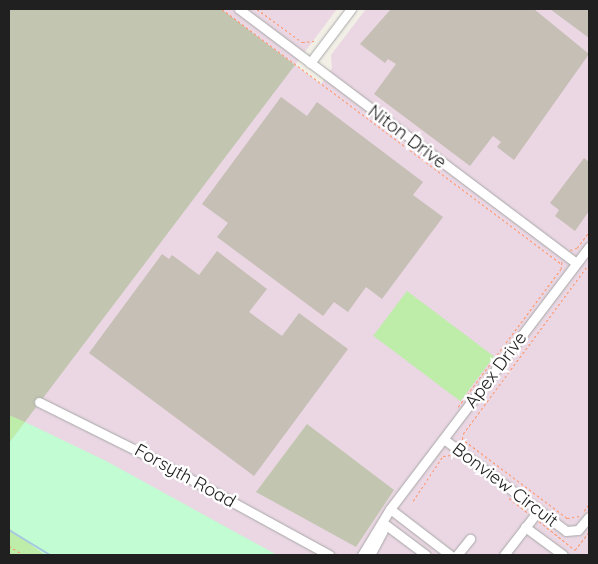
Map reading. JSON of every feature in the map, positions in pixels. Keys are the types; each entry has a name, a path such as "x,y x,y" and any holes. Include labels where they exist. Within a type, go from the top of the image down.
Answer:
{"street":[{"name":"Niton Drive","path":"239,9 563,260 576,263"},
{"path":"310,63 352,9"},
{"name":"Apex Drive","path":"362,555 404,494 589,247"},
{"name":"Forsyth Road","path":"39,402 120,441 329,555"},
{"name":"Bonview Circuit","path":"444,440 566,531 578,530 589,517"},
{"name":"Apex Drive","path":"370,555 404,494"},
{"path":"504,555 538,510"},
{"path":"394,512 450,555"},
{"path":"386,526 426,555"},
{"path":"526,527 563,555"},
{"path":"457,555 470,538"}],"path":[{"path":"222,9 563,260"},
{"path":"257,9 302,42 314,40"},
{"path":"456,409 561,270 563,260 589,232"},
{"path":"413,501 443,456 458,450 464,440 464,434 589,264"},
{"path":"464,440 566,518 580,516 589,504"},
{"path":"9,546 24,555"}],"shaded area":[{"path":"9,9 337,9 295,65 321,84 332,68 331,55 366,9 589,9 589,555 45,555 9,528"},
{"path":"9,9 221,9 295,65 9,443"},
{"path":"307,424 394,490 356,547 256,492"}],"green space":[{"path":"407,291 494,357 460,401 373,336"},
{"path":"9,415 25,422 9,443"},
{"path":"25,422 106,461 277,555 45,555 9,528 9,443"},
{"path":"9,528 45,555 9,555"}],"building":[{"path":"391,9 534,9 589,54 514,160 497,147 501,142 493,136 470,166 374,94 396,64 388,59 385,63 360,44"},
{"path":"550,9 589,9 589,38"},
{"path":"281,97 307,116 317,102 423,182 413,195 443,217 382,299 366,287 348,312 334,302 323,316 217,237 228,223 202,204"},
{"path":"584,158 589,162 589,211 575,231 555,216 559,210 550,203"},
{"path":"217,251 267,289 249,312 282,336 299,313 348,349 254,476 89,353 162,254 169,259 172,255 199,275"}],"waterway":[{"path":"9,530 50,555"}]}
